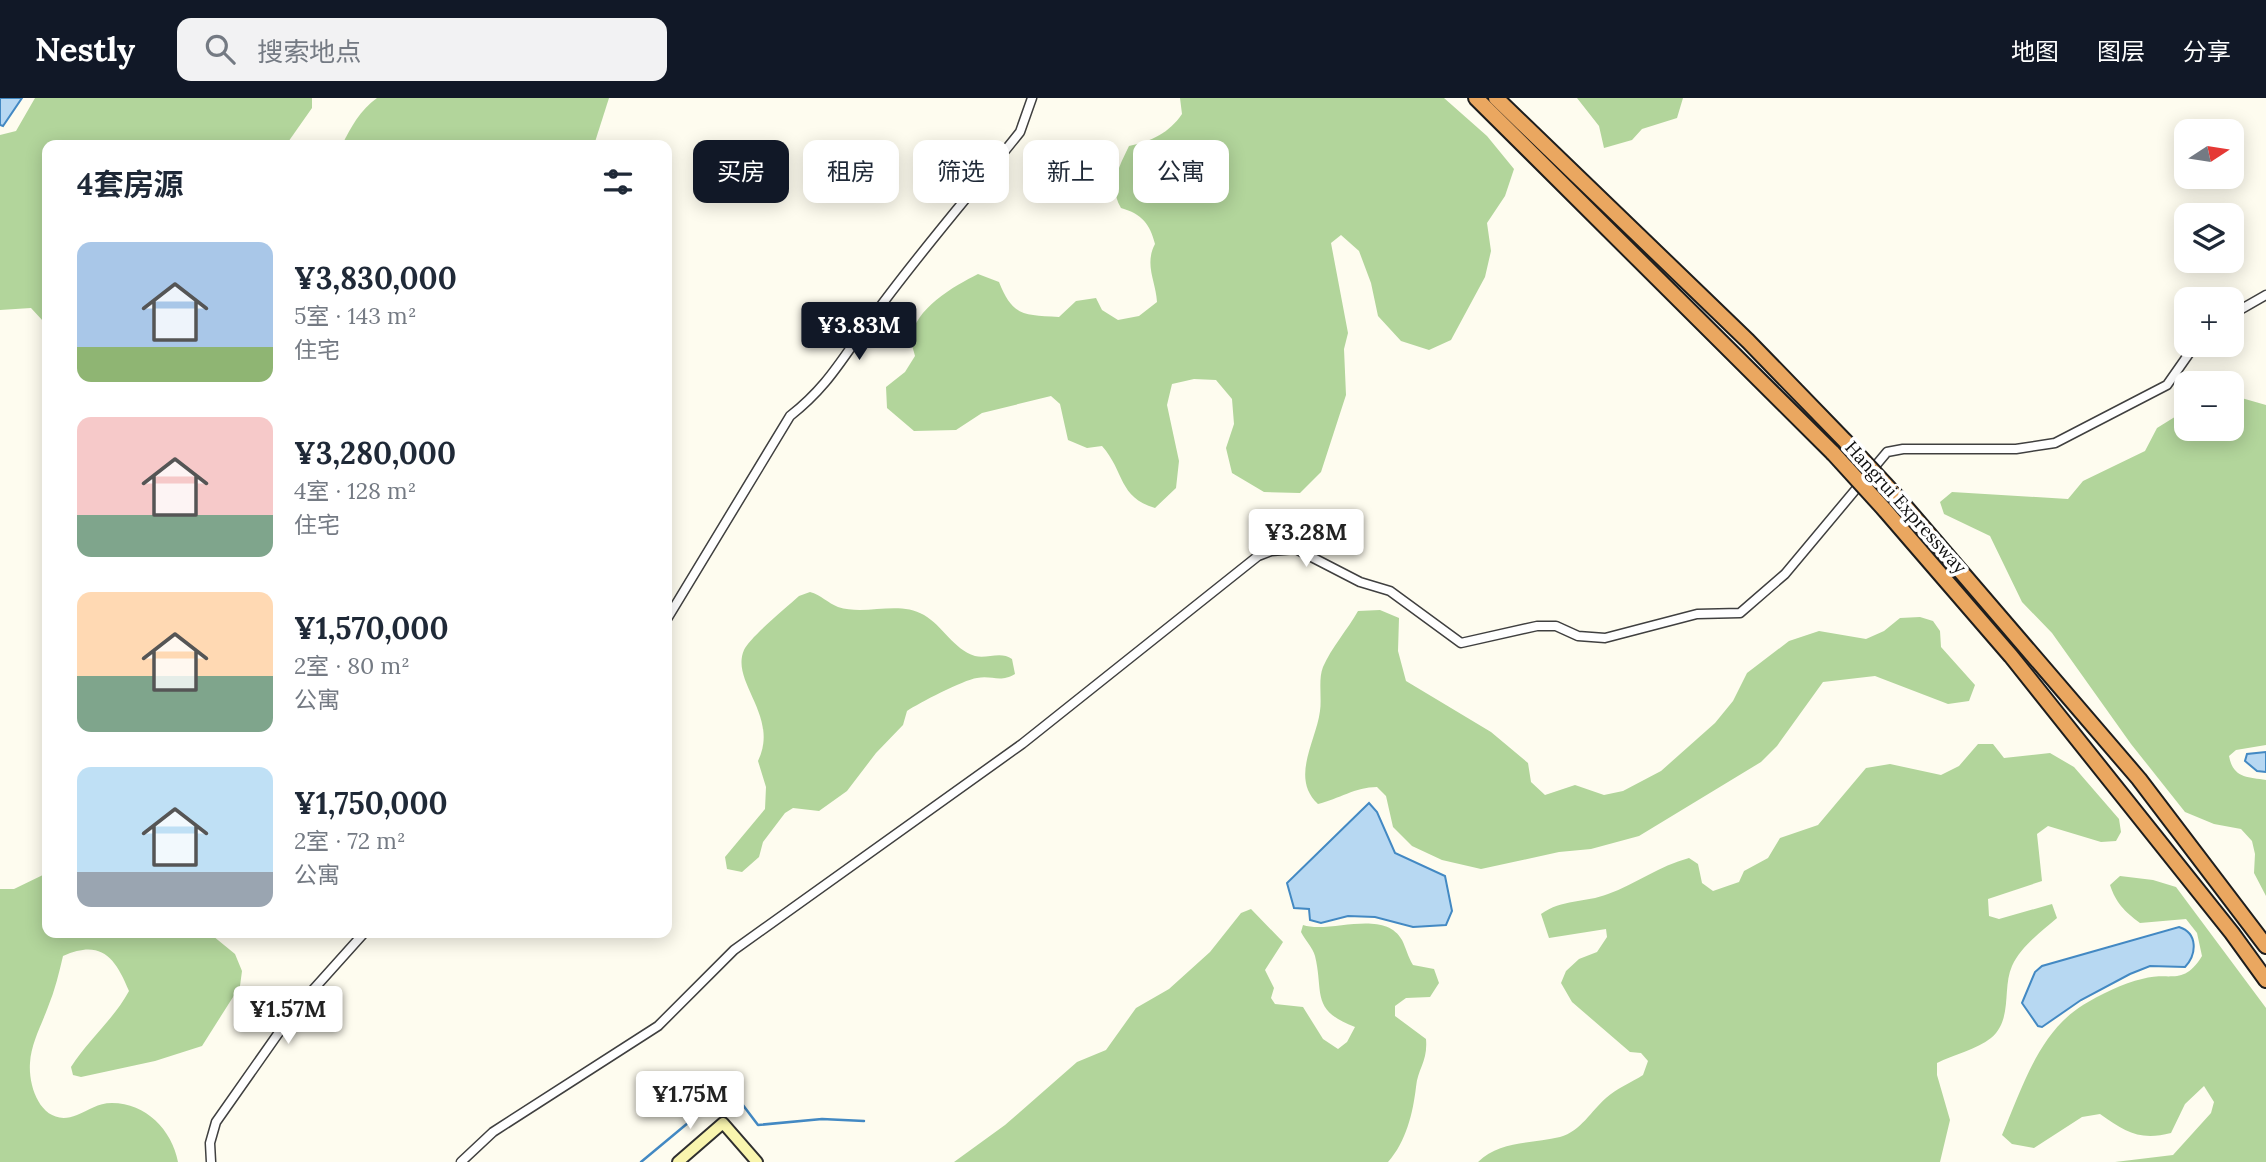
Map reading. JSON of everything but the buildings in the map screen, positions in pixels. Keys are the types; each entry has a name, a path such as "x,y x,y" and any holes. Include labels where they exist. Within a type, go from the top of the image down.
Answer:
{"highway":[{"name":"Hangrui Expressway","path":"1476,98 1833,453 1884,509 2011,656 2232,933 2266,980"},
{"name":"Hangrui Expressway","path":"1496,98 1748,341 1846,442 2139,779 2266,946"}],"street":[{"path":"672,611 790,416 816,396 835,374 869,322 1020,132 1032,98"},
{"path":"2244,308 2266,295"},
{"path":"461,1162 493,1132 658,1026 734,950 1022,744 1258,556 1271,551 1296,549 1360,582 1390,591 1461,643 1537,626 1556,626 1578,636 1605,638 1697,614 1736,614 1745,610 1785,575 1886,452 1903,449 2016,449 2055,443 2167,385 2187,357"},
{"path":"211,1162 210,1143 216,1122 294,1011 360,938"},
{"path":"678,1162 723,1123 757,1162"}],"green space":[{"path":"35,98 312,98 312,108 290,140 42,140 42,320 31,308 0,310 0,135 16,131"},
{"path":"377,98 609,98 596,140 345,140 361,113"},
{"path":"1180,98 1444,98 1487,136 1514,169 1505,196 1487,223 1491,251 1485,277 1451,340 1429,350 1401,341 1378,316 1371,283 1359,251 1341,235 1331,243 1348,333 1344,349 1346,395 1321,472 1300,493 1264,492 1232,473 1226,448 1234,424 1232,399 1216,380 1194,379 1172,384 1167,405 1179,461 1176,488 1155,508 1134,497 1128,490 1102,446 1087,448 1068,440 1060,404 1051,396 982,413 956,430 914,431 887,408 886,387 905,372 915,356 911,339 919,318 947,292 978,274 999,282 1015,308 1037,316 1059,317 1076,301 1096,298 1102,310 1118,320 1139,316 1157,302 1151,266 1155,244 1153,237 1148,225 1140,217 1121,208 1118,203 1119,169 1129,146 1133,145 1133,203 1229,203 1229,140 1150,140 1166,131 1182,114"},
{"path":"1577,98 1683,98 1677,118 1642,129 1632,140 1604,148 1599,126"},
{"path":"2244,399 2266,405 2266,745 2236,750 2229,756 2237,772 2247,777 2266,780 2266,896 2254,873 2255,854 2252,841 2241,829 2214,824 2185,812 2131,744 2052,633 2022,602 1990,536 1944,514 1940,502 1952,492 2068,499 2083,481 2145,451 2157,428 2174,417 2174,441 2244,441"},
{"path":"810,592 838,607 860,610 904,609 924,615 967,653 980,657 1003,656 1012,659 1015,674 1005,678 982,677 970,680 907,711 903,725 876,753 847,791 819,811 793,808 785,813 763,842 759,857 742,872 727,869 725,857 765,809 766,787 758,761 763,745 763,729 743,675 741,662 744,650 753,638 799,596"},
{"path":"1380,610 1399,618 1398,651 1406,681 1491,732 1528,763 1531,782 1545,795 1575,785 1604,795 1623,791 1661,771 1715,723 1733,701 1747,673 1789,641 1819,631 1866,639 1884,631 1900,618 1920,617 1933,621 1940,631 1941,647 1975,685 1969,701 1948,704 1875,676 1823,682 1777,746 1761,762 1639,836 1591,849 1559,852 1481,869 1442,860 1412,846 1393,827 1386,796 1377,787 1361,789 1318,804 1310,794 1305,771 1318,723 1323,667 1358,611"},
{"path":"1978,744 1993,744 2004,758 2050,753 2074,767 2119,819 2121,832 2116,841 2101,842 2048,826 2037,834 2042,881 1988,899 1989,916 1999,919 2052,904 2057,918 2026,946 2012,966 2005,1013 1998,1031 1979,1045 1937,1063 1937,1075 1950,1120 1940,1162 1478,1162 1506,1146 1567,1134 1610,1095 1643,1075 1648,1061 1641,1053 1630,1052 1572,1002 1561,983 1566,971 1579,959 1597,952 1607,937 1606,929 1549,938 1541,914 1565,903 1608,894 1689,858 1698,864 1702,883 1713,891 1739,882 1744,871 1768,858 1780,838 1818,825 1866,768 1890,764 1941,775 1959,766"},
{"path":"42,875 42,938 215,938 235,954 242,971 240,986 202,1046 155,1061 81,1077 73,1075 71,1067 129,991 118,969 105,954 87,950 63,956 53,994 32,1049 32,1084 35,1095 47,1112 55,1117 65,1118 107,1103 136,1108 155,1120 163,1129 175,1150 178,1162 0,1162 0,889 14,889"},
{"path":"2120,876 2153,880 2176,887 2266,1008 2266,1162 2115,1162 2173,1155 2211,1113 2214,1102 2204,1086 2185,1104 2171,1133 2150,1136 2133,1133 2100,1114 2082,1117 2034,1148 2012,1144 2002,1135 2033,1063 2054,1031 2067,1017 2089,1001 2127,983 2189,972 2202,956 2197,933 2186,919 2140,923 2125,910 2110,885"},
{"path":"1251,909 1283,942 1265,970 1274,988 1271,998 1275,1004 1303,1007 1323,1039 1338,1049 1347,1042 1355,1027 1341,1021 1325,1007 1315,956 1301,932 1303,925 1383,925 1394,931 1402,940 1413,965 1434,969 1439,983 1430,997 1406,998 1395,1006 1395,1016 1426,1039 1426,1047 1408,1127 1400,1146 1388,1162 954,1162 1005,1125 1077,1062 1106,1050 1136,1008 1169,989 1210,952 1241,913"}],"water":[{"path":"0,98 22,98 3,126 0,125"},
{"path":"2266,752 2266,772 2257,771 2245,761 2247,754"},
{"path":"1369,803 1377,812 1395,853 1445,876 1452,911 1446,925 1413,927 1375,917 1348,916 1321,923 1310,920 1309,909 1294,908 1287,883"},
{"path":"2179,927 2190,934 2194,944 2192,956 2185,967 2150,966 2130,974 2081,1000 2042,1027 2038,1026 2022,1003 2035,972 2042,966"}],"waterway":[{"path":"641,1162 730,1088 758,1125 822,1119 864,1121"}]}
